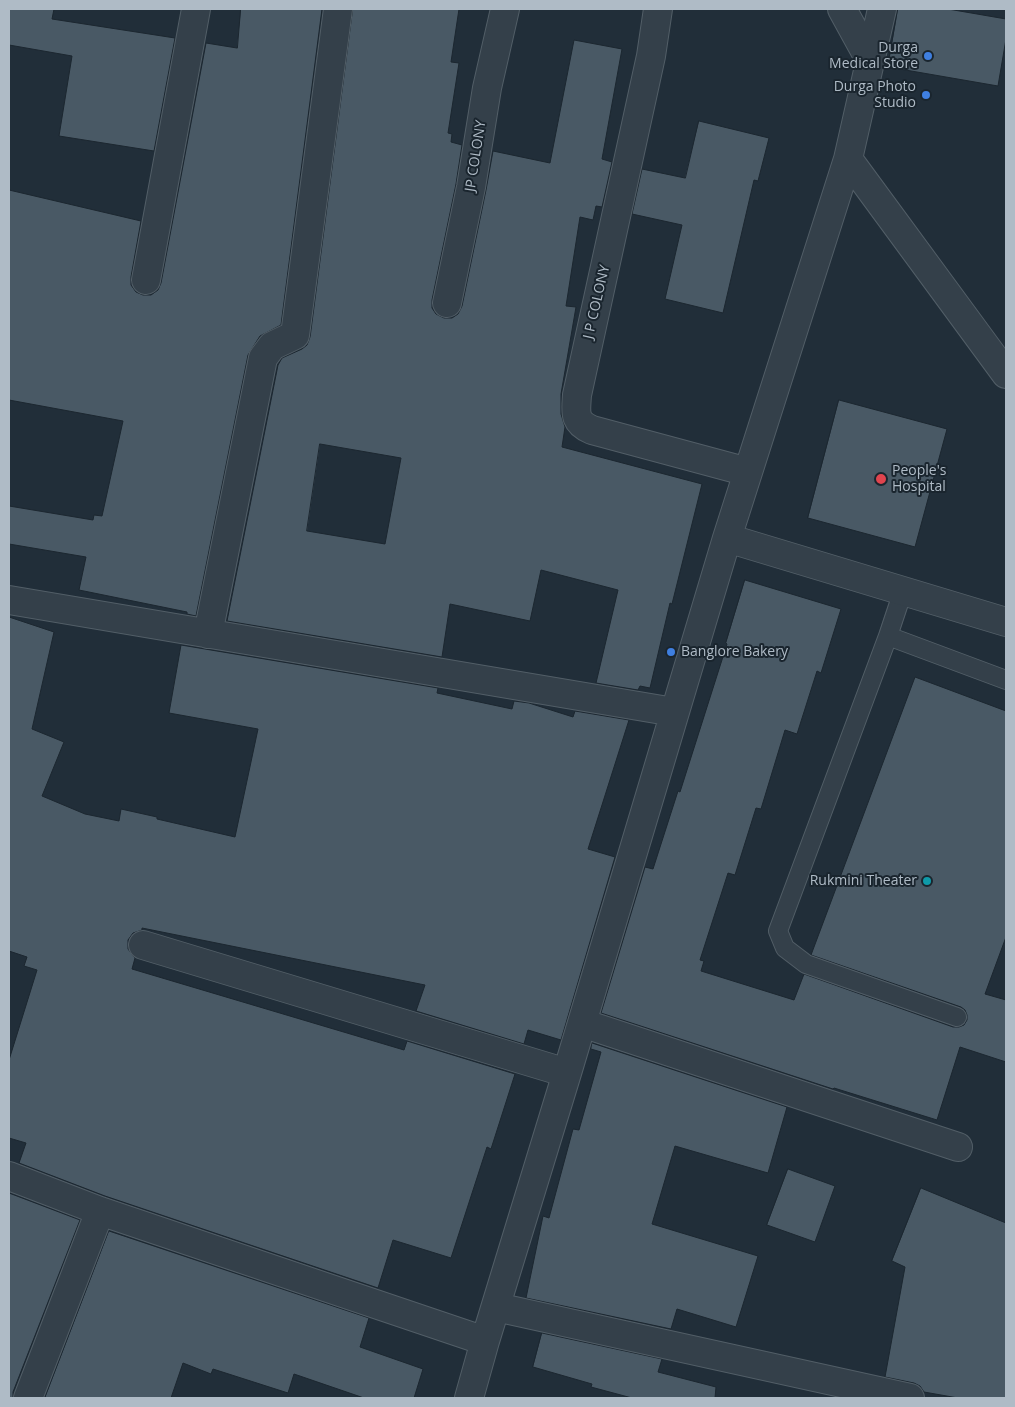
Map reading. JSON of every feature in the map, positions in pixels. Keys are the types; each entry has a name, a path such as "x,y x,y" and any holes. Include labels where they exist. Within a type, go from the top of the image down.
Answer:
{"street":[{"path":"146,280 196,9"},
{"path":"208,634 263,358 272,346 294,335 338,9"},
{"name":"JP COLONY","path":"447,303 472,187 487,88 505,9"},
{"name":"J P COLONY","path":"658,9 651,56 577,394 576,416 584,426 592,430 748,472"},
{"path":"842,9 870,60"},
{"path":"469,1398 727,538 848,159 882,9"},
{"path":"848,159 1006,374"},
{"path":"727,538 1006,622"},
{"path":"9,600 674,712"},
{"path":"143,944 567,1073"},
{"path":"582,1022 958,1147"},
{"path":"9,1176 100,1211 485,1341"},
{"path":"28,1398 100,1211"},
{"path":"496,1307 910,1398"}],"lane":[{"path":"903,591 778,931 785,948 806,964 958,1017"},
{"path":"888,636 1006,680"}],"building":[{"path":"9,9 54,9 52,19 175,38 154,151 59,136 72,56 9,45"},
{"path":"241,9 322,9 281,325 260,336 248,355 196,616 187,614 187,612 79,590 86,557 9,544 9,506 93,520 94,515 102,516 123,421 9,400 9,190 141,221 131,285 136,292 143,295 151,295 158,290 161,283 206,43 237,48"},
{"path":"353,9 459,9 451,62 459,63 448,133 452,134 451,142 462,145 456,184 432,300 432,308 436,314 444,318 452,318 458,314 462,306 493,151 550,163 574,40 622,49 602,159 612,162 602,207 596,206 593,220 580,217 566,306 576,307 561,394 561,414 565,427 562,447 702,484 672,604 670,603 650,688 640,686 638,690 596,683 618,590 541,570 530,621 450,604 442,657 227,621 278,365 282,358 307,345 310,337","holes":["320,444 401,458 385,544 307,531"]},
{"path":"898,9 948,9 1006,19 1006,39 998,86 888,67"},
{"path":"699,121 769,138 758,181 754,180 723,313 665,299 682,225 632,214 642,169 685,178"},
{"path":"839,400 947,429 915,547 808,518"},
{"path":"745,580 841,609 821,673 817,671 797,734 785,730 761,809 756,808 735,875 728,873 700,960 704,961 701,971 794,1000 804,974 953,1027 964,1025 967,1015 961,1007 811,955 915,677 1006,711 1006,937 985,994 1006,1000 1006,1062 960,1047 937,1120 833,1089 601,1013 645,867 653,869 678,791 680,792 727,644"},
{"path":"9,617 54,632 32,729 64,742 42,796 85,814 119,821 121,809 235,837 258,729 169,713 181,645 438,688 437,693 512,709 514,701 529,703 573,717 575,711 629,720 588,849 615,857 561,1040 528,1030 524,1044 416,1011 425,985 142,928 142,930 133,933 128,940 128,949 135,958 132,969 404,1050 407,1041 515,1074 491,1149 487,1147 451,1258 393,1240 378,1288 105,1196 19,1163 26,1143 9,1138 9,1060 37,970 24,966 27,957 9,951"},
{"path":"592,1043 787,1107 768,1173 675,1146 652,1224 758,1256 736,1327 677,1309 671,1329 526,1298 543,1216 549,1218 573,1129 579,1130 601,1052 591,1049"},
{"path":"788,1169 835,1186 815,1242 767,1225"},
{"path":"921,1188 1006,1223 1006,1398 958,1398 924,1392 920,1386 914,1383 885,1377 905,1267 892,1261"},
{"path":"9,1193 80,1220 13,1392 13,1398 9,1398"},
{"path":"109,1231 369,1318 360,1347 423,1369 414,1398 364,1398 294,1374 288,1393 213,1369 211,1374 183,1363 171,1398 45,1398"},
{"path":"542,1333 662,1359 658,1372 716,1387 715,1398 632,1398 591,1387 592,1384 533,1367"}],"place":[{"name":"Durga Medical Store","path":"928,56"},
{"name":"Durga Photo Studio","path":"926,95"},
{"name":"People's Hospital","path":"881,479"},
{"name":"Banglore Bakery","path":"671,652"},
{"name":"Rukmini Theater","path":"927,881"}]}
